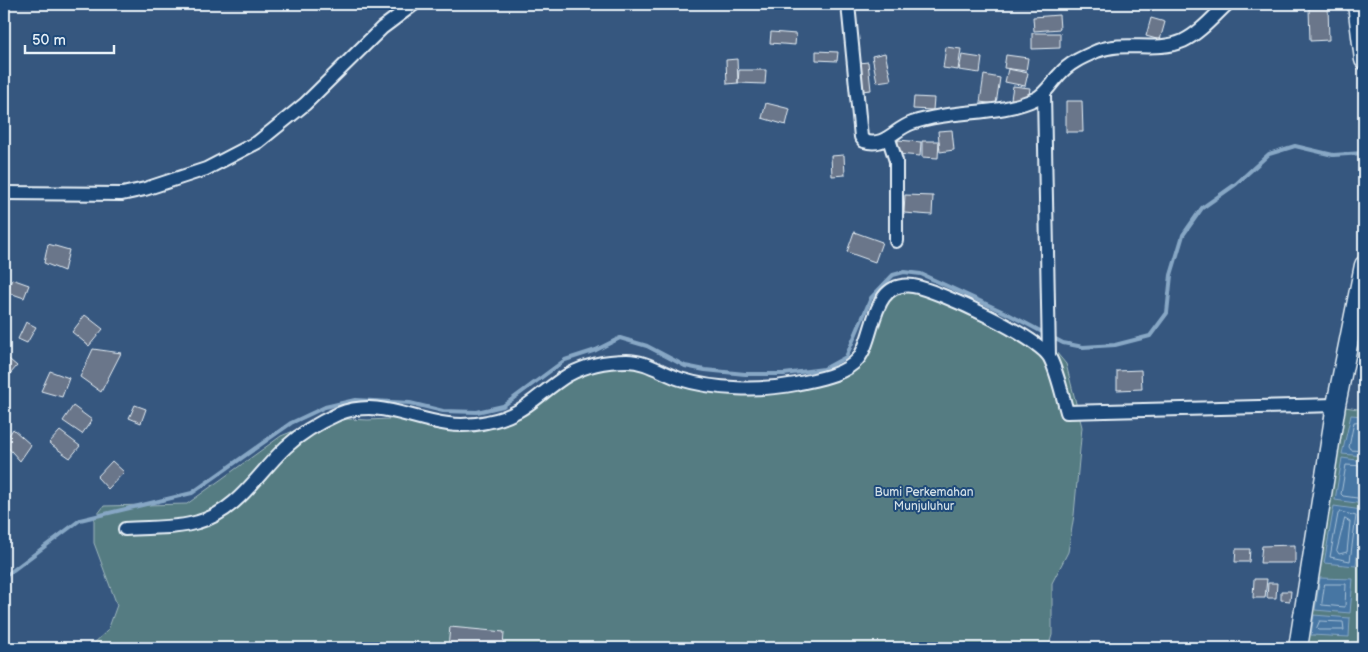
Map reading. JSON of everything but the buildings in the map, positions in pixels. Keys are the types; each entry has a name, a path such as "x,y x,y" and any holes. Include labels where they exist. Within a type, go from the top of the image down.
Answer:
{"street":[{"path":"4,193 122,194 145,190 206,169 258,142 305,104 382,28 414,4"},
{"path":"848,4 861,137 869,143 889,139 902,128 917,121 1023,104 1044,94 1059,74 1082,57 1100,50 1124,46 1157,48 1170,46 1186,39 1200,29 1227,4"},
{"path":"1357,4 1364,60"},
{"path":"1044,94 1049,351 1067,412 1336,405"},
{"path":"889,139 896,161 896,241"},
{"path":"1298,648 1336,405 1364,265"},
{"path":"126,529 196,523 220,512 239,498 286,447 298,437 321,422 353,410 383,408 445,424 471,425 488,422 518,412 555,384 581,368 613,361 632,361 648,365 677,378 711,385 761,388 822,378 842,371 859,358 867,340 877,306 890,292 905,286 923,289 991,316 1049,351"}],"green space":[{"name":"Bumi Perkemahan Munjuluhur","path":"918,285 1033,333 1051,346 1066,364 1082,427 1074,515 1068,552 1052,583 1052,635 1048,648 89,648 108,630 117,605 94,543 94,519 104,506 187,504 281,436 326,418 368,420 431,417 486,423 605,358 720,388 791,390 846,371 893,292"},
{"path":"1345,407 1364,410 1364,648 1307,648 1315,583"}],"water":[{"path":"1351,415 1364,416 1364,456 1342,454"},
{"path":"1342,458 1364,461 1363,504 1335,500"},
{"path":"1334,506 1362,510 1356,566 1324,563"},
{"path":"1320,578 1353,579 1350,613 1315,610"},
{"path":"1314,615 1350,618 1349,637 1311,635"}],"waterway":[{"path":"4,577 80,520 192,493 291,423 325,407 355,400 410,403 443,411 477,412 503,406 565,360 596,350 620,338 647,346 685,366 705,370 745,374 784,374 824,369 846,357 871,298 893,275 904,272 921,274 1008,314 1063,343 1083,347 1115,345 1150,336 1167,313 1171,275 1183,235 1202,208 1236,184 1269,154 1295,146 1333,155 1364,153"}]}
